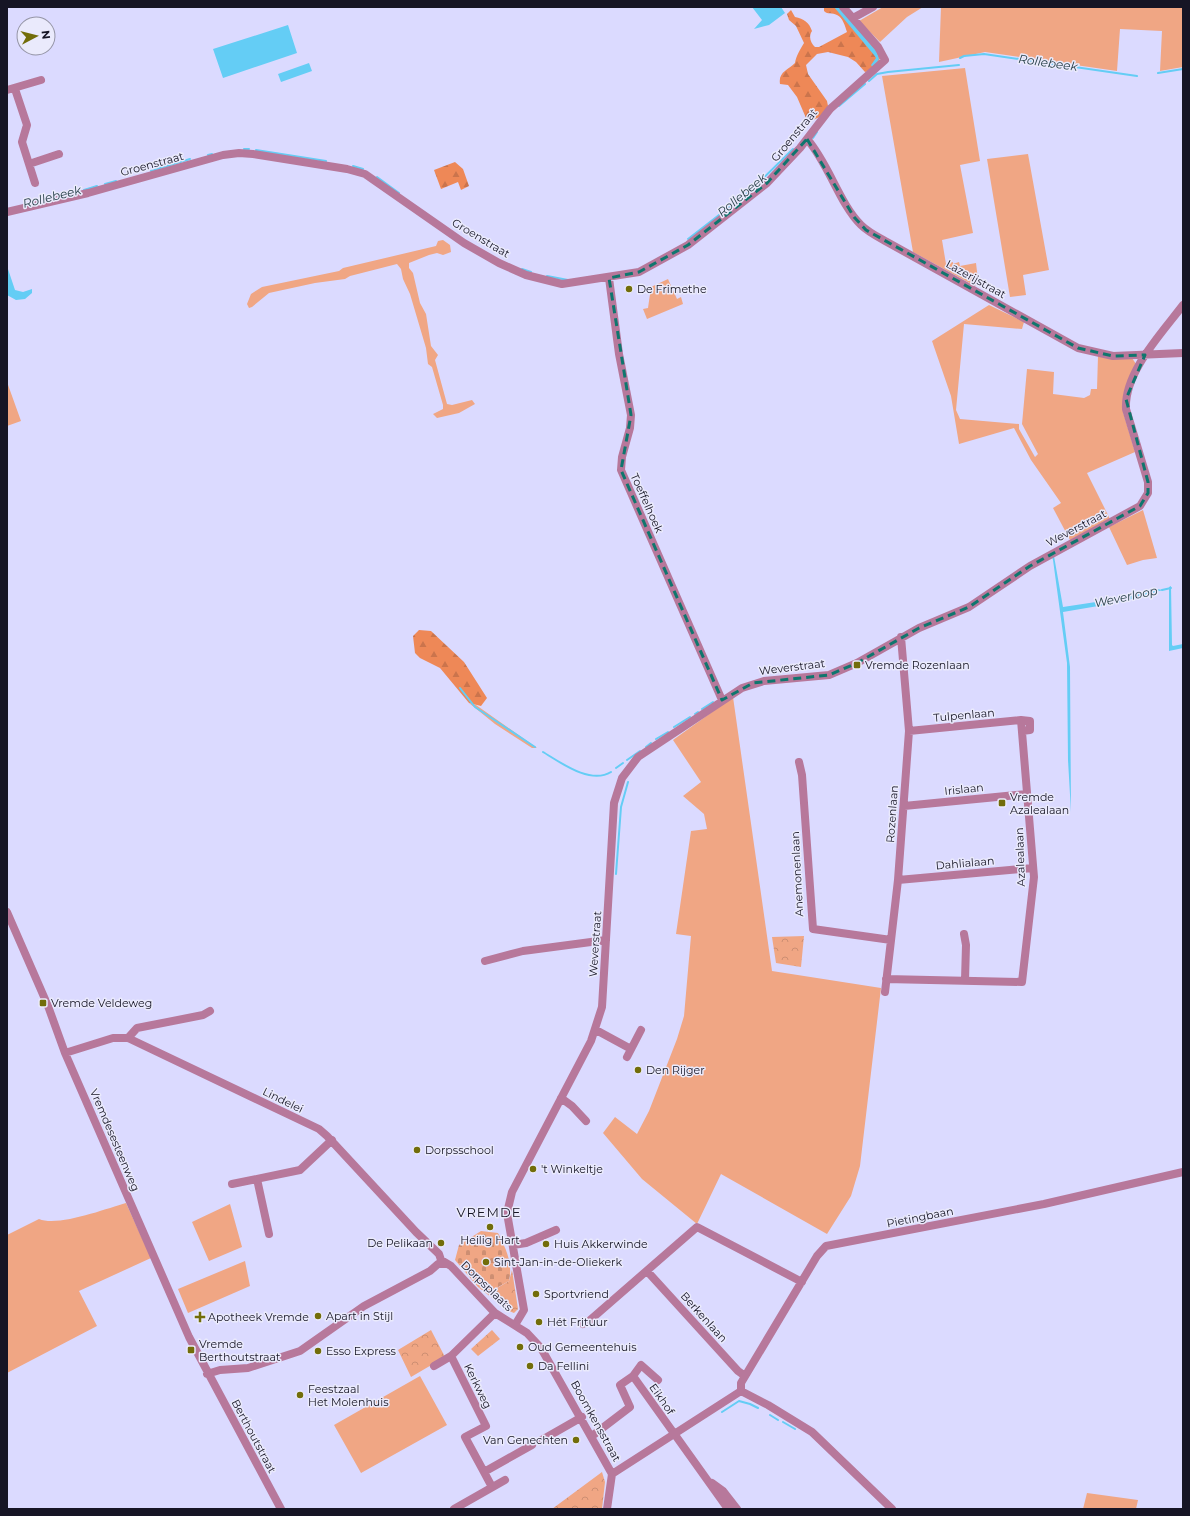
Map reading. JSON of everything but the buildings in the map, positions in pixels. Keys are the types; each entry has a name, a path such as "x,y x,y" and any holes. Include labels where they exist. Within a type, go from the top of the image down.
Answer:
{"street":[{"path":"843,7 853,18 873,7"},
{"name":"Groenstraat","path":"7,212 88,193 223,155 239,153 253,154 347,169 365,174 464,243 499,264 526,275 562,284 609,278 639,272 688,245 767,183 807,139 830,109 886,60 878,47 853,18"},
{"path":"35,183 22,142 27,125 11,89 41,80"},
{"name":"Lazerijstraat","path":"807,139 824,162 854,217 866,230 1078,348 1112,356 1183,353"},
{"path":"29,164 59,154"},
{"name":"Toeffelhoek","path":"609,278 631,415 630,428 622,457 621,470 722,700"},
{"name":"Weverstraat","path":"507,1213 512,1192 596,1030 602,1007 614,803 622,778 638,757 722,700 753,683 829,674 857,663 901,637 969,607 1030,566 1135,510 1145,501 1148,493 1148,482 1126,409 1126,399 1131,383 1145,355 1183,305"},
{"name":"Rozenlaan","path":"884,992 898,880 909,731 901,637"},
{"name":"Tulpenlaan","path":"909,731 1021,720"},
{"name":"Azalealaan","path":"965,980 1022,982 1034,877 1022,732 1030,730 1030,721 1021,720"},
{"name":"Anemonenlaan","path":"799,762 802,775 812,929 891,940"},
{"name":"Irislaan","path":"904,806 1027,794"},
{"name":"Dahlialaan","path":"898,880 1033,868"},
{"name":"Vremdesesteenweg","path":"7,912 189,1337 207,1374"},
{"path":"886,980 965,980 966,945 964,934"},
{"path":"485,960 523,951 606,940"},
{"path":"128,1038 137,1028 203,1015 210,1011"},
{"path":"596,1030 631,1049"},
{"path":"628,1057 641,1030"},
{"name":"Lindelei","path":"66,1052 113,1038 128,1038 318,1129 332,1140 416,1232 439,1254 441,1260 447,1264"},
{"path":"562,1098 586,1121"},
{"path":"232,1184 300,1170 332,1140"},
{"name":"Pietingbaan","path":"741,1391 740,1384 817,1256 826,1246 1044,1204 1183,1172"},
{"path":"258,1179 269,1234"},
{"name":"Dorpsplaats","path":"447,1264 495,1313 515,1325 524,1310 507,1213"},
{"path":"583,1324 589,1321 648,1271 697,1227 802,1282"},
{"path":"512,1245 526,1243 556,1230"},
{"path":"207,1374 220,1370 248,1368 298,1353 364,1306 430,1271 438,1264 447,1264"},
{"name":"Berkenlaan","path":"648,1271 738,1371 745,1376"},
{"name":"Kerkweg","path":"434,1366 451,1356 495,1313"},
{"name":"Boomkensstraat","path":"515,1325 527,1333 541,1348 582,1417 612,1474"},
{"name":"Kerkweg","path":"451,1356 486,1426 465,1437 484,1472"},
{"name":"Eikhof","path":"592,1436 630,1408 620,1385 633,1376 641,1365 658,1380"},
{"name":"Berthoutstraat","path":"207,1374 280,1509"},
{"name":"Eikhof","path":"633,1376 674,1435 709,1481"},
{"path":"607,1509 612,1474 741,1391 768,1405 812,1432 892,1509"},
{"path":"540,1441 582,1417"},
{"path":"492,1487 484,1472 532,1445"},
{"path":"454,1509 505,1480"},
{"path":"709,1481 717,1495 728,1509"},
{"path":"709,1481 723,1491 737,1509"}],"highlighted area":[{"path":"807,139 854,217 866,230 1078,348 1113,356 1145,355 1126,399 1148,482 1148,493 1140,506 1030,566 969,607 919,628 857,663 829,675 753,683 722,700 621,470 631,415 609,278 639,272 688,245 767,183"}],"green space":[{"path":"824,7 841,7 879,51 880,59 869,71 865,72 856,62 848,57 828,52 817,54 806,65 808,74 827,101 828,106 820,117 810,121 806,118 797,97 788,85 780,84 782,74 795,63 797,55 804,43 796,26 789,20 787,14 791,10 795,17 808,23 812,31 810,35 811,42 815,47 819,47 847,32 841,18 835,14 824,11"},
{"path":"883,7 923,7 907,17 880,42 859,21"},
{"path":"941,7 1183,7 1183,67 1160,71 1162,31 1120,29 1117,71 985,52 939,62"},
{"path":"965,68 980,161 960,165 973,233 942,240 946,264 959,262 960,266 976,263 978,280 975,286 913,252 882,76"},
{"path":"1028,154 1049,270 1023,275 1026,295 1010,297 987,159"},
{"path":"455,162 463,169 469,186 461,190 458,182 441,189 434,170"},
{"path":"443,240 450,245 451,252 443,255 437,253 429,255 409,263 409,268 413,273 420,303 426,314 431,346 438,355 435,360 447,404 452,405 472,400 475,404 459,413 437,418 433,414 443,409 443,405 432,367 428,364 426,348 410,294 403,279 401,269 397,264 350,276 345,279 315,283 269,293 252,307 249,308 247,304 251,294 262,287 339,271 343,268 436,246 438,241"},
{"path":"668,279 677,299 681,297 683,304 647,319 643,309 648,308 651,287"},
{"path":"989,305 1024,322 1022,329 964,324 956,410 960,419 1019,424 1019,429 1035,457 1038,454 1022,424 1027,369 1054,372 1053,394 1084,398 1090,395 1091,389 1097,389 1098,356 1132,358 1136,364 1123,402 1123,412 1135,452 1087,473 1110,519 1070,540 1053,508 1061,503 1031,460 1014,428 959,444 951,396 932,341"},
{"path":"7,382 21,421 7,426"},
{"path":"1143,510 1157,558 1143,560 1127,565 1109,527"},
{"path":"419,630 431,631 464,662 487,698 481,706 469,703 440,668 420,658 415,653 413,636"},
{"path":"733,697 772,971 881,988 860,1166 851,1196 827,1234 721,1174 697,1224 642,1179 603,1133 615,1117 637,1134 649,1111 677,1039 684,1016 691,936 676,934 691,831 707,829 704,814 683,796 701,782 673,740"},
{"path":"469,703 476,705 537,748 532,748 495,724"},
{"path":"804,936 801,967 776,963 772,937"},
{"path":"126,1203 151,1258 79,1291 97,1326 7,1373 7,1235 39,1219 58,1221 69,1219"},
{"path":"230,1204 242,1247 209,1261 192,1222"},
{"path":"481,1231 498,1233 506,1250 510,1268 509,1281 491,1291 478,1287 455,1260 459,1245"},
{"path":"245,1261 250,1286 188,1313 178,1289"},
{"path":"512,1270 518,1309 514,1313 509,1311 478,1287 492,1291 509,1281"},
{"path":"431,1330 445,1357 411,1377 398,1350"},
{"path":"492,1330 500,1339 478,1356 471,1349"},
{"path":"420,1376 447,1425 361,1473 334,1425"},
{"path":"602,1472 605,1482 602,1509 552,1509"},
{"path":"1087,1493 1138,1500 1136,1509 1083,1509"}],"water":[{"path":"752,7 781,7 785,13 769,25 754,29 762,20"},
{"path":"834,7 839,7 877,52 879,59 873,68 871,65 876,58"},
{"path":"288,25 297,53 223,78 213,49"},
{"path":"309,63 312,71 281,82 278,74"},
{"path":"7,266 15,290 23,292 32,289 32,293 25,299 16,300 7,295"},
{"path":"1054,556 1063,607 1109,600 1110,604 1063,612 1070,667 1071,812 1068,760 1067,663 1052,557"},
{"path":"1171,586 1172,645 1183,644 1183,648 1169,651 1169,587"},
{"path":"1157,589 1163,590 1115,603 1114,599"}],"waterway":[{"name":"Rollebeek","path":"960,58 964,56 984,54 1137,76"},
{"name":"Rollebeek","path":"869,81 877,74 888,72 959,65"},
{"name":"Rollebeek","path":"1158,73 1183,69"},
{"name":"Rollebeek","path":"839,106 865,84"},
{"name":"Rollebeek","path":"813,138 817,132"},
{"name":"Rollebeek","path":"244,149 249,149"},
{"name":"Rollebeek","path":"688,239 750,191 793,149"},
{"name":"Rollebeek","path":"256,150 326,161"},
{"name":"Rollebeek","path":"208,155 212,154"},
{"name":"Rollebeek","path":"151,171 190,159"},
{"name":"Rollebeek","path":"353,166 363,169"},
{"name":"Rollebeek","path":"377,177 399,193"},
{"name":"Rollebeek","path":"105,184 116,181"},
{"name":"Rollebeek","path":"84,190 97,186"},
{"name":"Rollebeek","path":"522,269 531,272"},
{"name":"Rollebeek","path":"547,276 568,280"},
{"name":"Weverloop","path":"1162,590 1171,588"},
{"name":"Weverloop","path":"1107,602 1117,600"},
{"name":"Weverloop","path":"460,688 475,707 535,747"},
{"name":"Weverloop","path":"702,709 713,702"},
{"name":"Weverloop","path":"674,727 690,717"},
{"name":"Weverloop","path":"656,739 668,732"},
{"name":"Weverloop","path":"646,747 651,743"},
{"name":"Weverloop","path":"627,760 640,751"},
{"name":"Weverloop","path":"543,752 566,766 585,774 594,776 611,772"},
{"name":"Weverloop","path":"616,768 623,763"},
{"path":"616,874 621,807 628,782"},
{"path":"722,1412 739,1401 758,1408"},
{"path":"770,1415 778,1420"},
{"path":"783,1422 795,1429"}],"place":[{"name":"De Frimethe","path":"629,289"},
{"name":"Vremde Rozenlaan","path":"857,665"},
{"name":"Vremde Azalealaan","path":"1002,803"},
{"name":"Vremde Veldeweg","path":"43,1003"},
{"name":"Den Rijger","path":"638,1070"},
{"name":"Dorpsschool","path":"417,1150"},
{"name":"'t Winkeltje","path":"533,1169"},
{"name":"Heilig Hart","path":"490,1227"},
{"name":"De Pelikaan","path":"441,1243"},
{"name":"Huis Akkerwinde","path":"546,1244"},
{"name":"Sint-Jan-in-de-Oliekerk","path":"486,1262"},
{"name":"Sportvriend","path":"536,1294"},
{"name":"Apart in Stijl","path":"318,1316"},
{"name":"Apotheek Vremde","path":"200,1317"},
{"name":"Hét Frituur","path":"539,1322"},
{"name":"Oud Gemeentehuis","path":"520,1347"},
{"name":"Vremde Berthoutstraat","path":"191,1350"},
{"name":"Esso Express","path":"318,1351"},
{"name":"Da Fellini","path":"530,1366"},
{"name":"Feestzaal Het Molenhuis","path":"300,1395"},
{"name":"Van Genechten","path":"576,1440"}],"district":[{"name":"VREMDE","path":"489,1212"}]}
